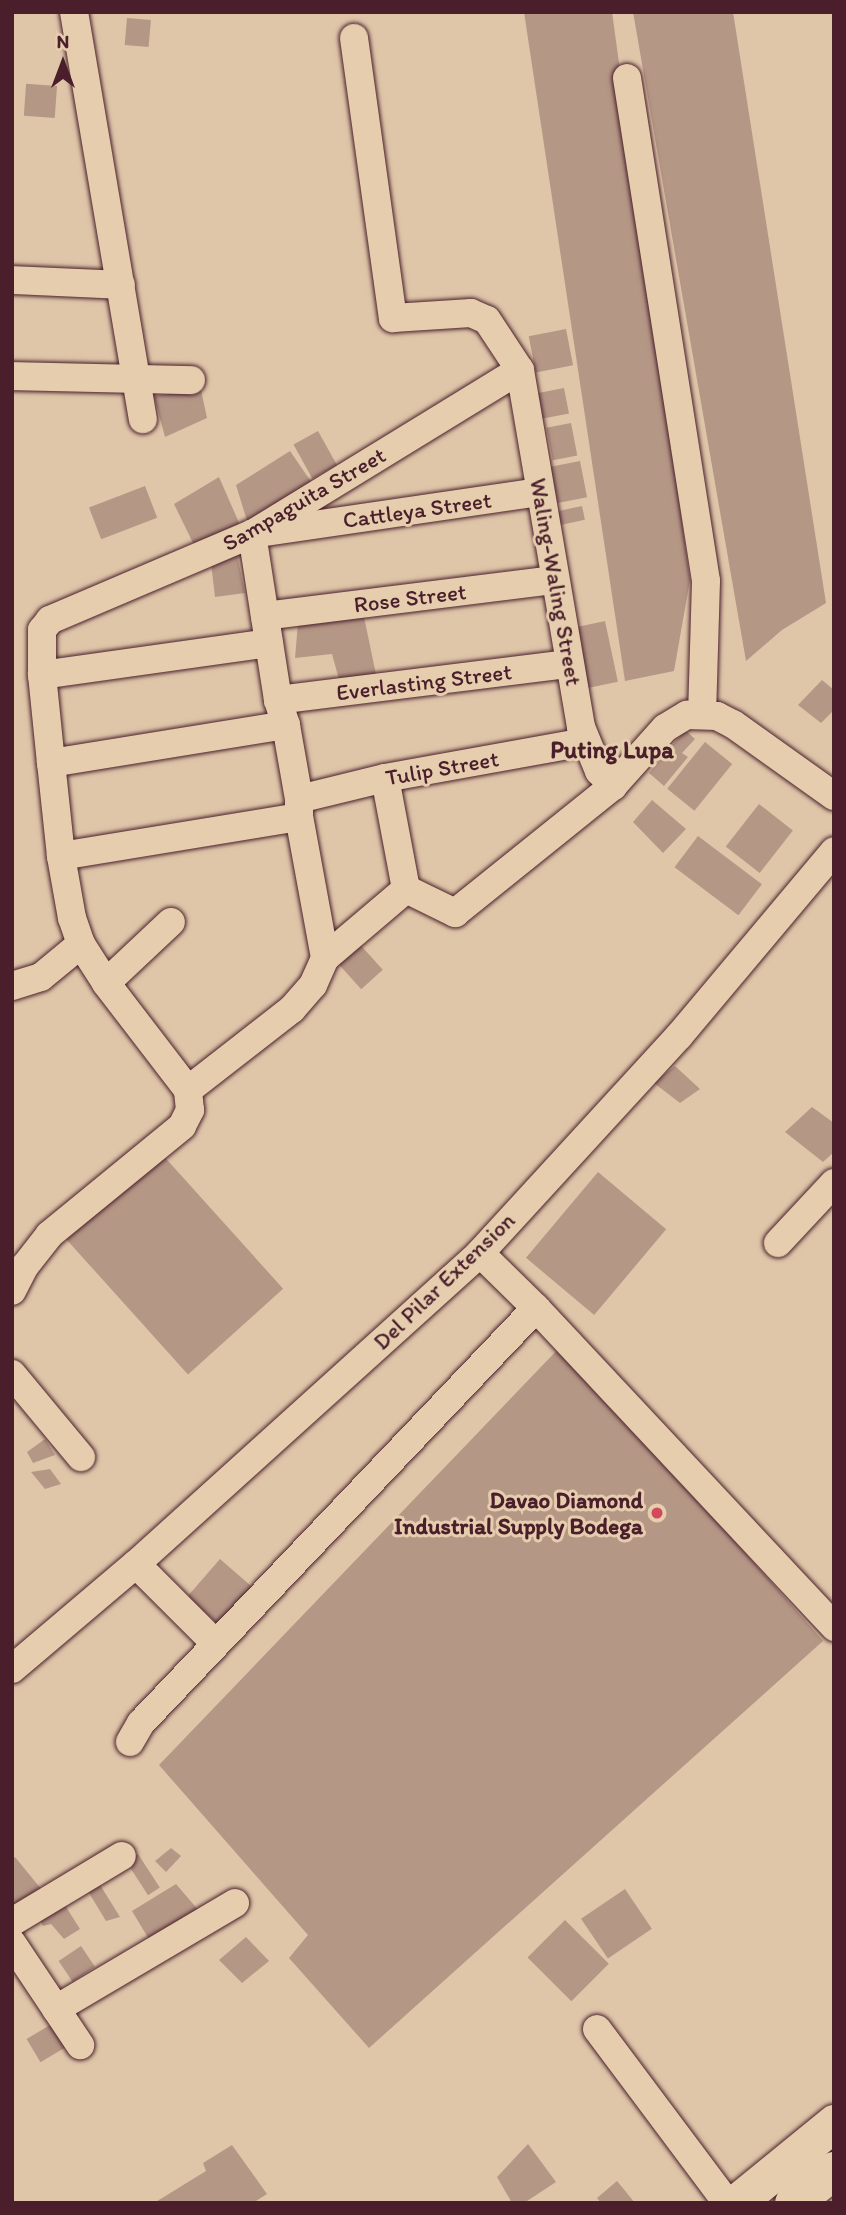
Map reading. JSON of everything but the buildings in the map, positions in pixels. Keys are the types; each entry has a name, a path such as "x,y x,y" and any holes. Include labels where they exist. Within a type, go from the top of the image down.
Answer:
{"main road":[{"path":"736,2203 834,2123"},
{"path":"793,2203 834,2170"}],"street":[{"path":"74,12 144,419"},
{"path":"354,38 393,318 471,313 487,320 520,370"},
{"path":"627,78 706,581 702,714"},
{"path":"12,280 121,285"},
{"name":"Waling-Waling Street","path":"520,370 569,664 585,742 599,771 613,786"},
{"name":"Sampaguita Street","path":"42,675 43,630 50,620 252,534 520,370"},
{"path":"12,376 191,380"},
{"name":"Cattleya Street","path":"252,534 540,492"},
{"path":"252,534 325,958"},
{"name":"Rose Street","path":"42,675 267,630 555,580"},
{"name":"Everlasting Street","path":"51,763 282,713 569,664"},
{"path":"12,1291 25,1266 49,1235 182,1126 190,1110 188,1090 106,983 81,944 72,918 61,856 42,675"},
{"path":"407,888 454,913 613,786 666,728 687,715 702,714 733,724 834,796"},
{"name":"Tulip Street","path":"61,856 299,808 385,778 585,742"},
{"path":"385,778 407,888"},
{"name":"Del Pilar Extension","path":"12,1669 136,1564 480,1253 679,1036 834,850"},
{"path":"188,1090 292,1009 313,985 325,958 407,888"},
{"path":"106,983 171,922"},
{"path":"12,986 41,977 81,944"},
{"path":"778,1243 834,1183"},
{"path":"480,1253 536,1308 834,1627"},
{"path":"130,1742 141,1723 536,1308"},
{"path":"12,1374 82,1457"},
{"path":"136,1564 216,1644"},
{"path":"12,1922 122,1856"},
{"path":"56,2009 235,1903"},
{"path":"12,1943 80,2045"},
{"path":"597,2029 727,2203"}],"place":[{"name":"Davao Diamond Industrial Supply Bodega","path":"657,1513"}],"district":[{"name":"Puting Lupa","path":"612,750"}]}
